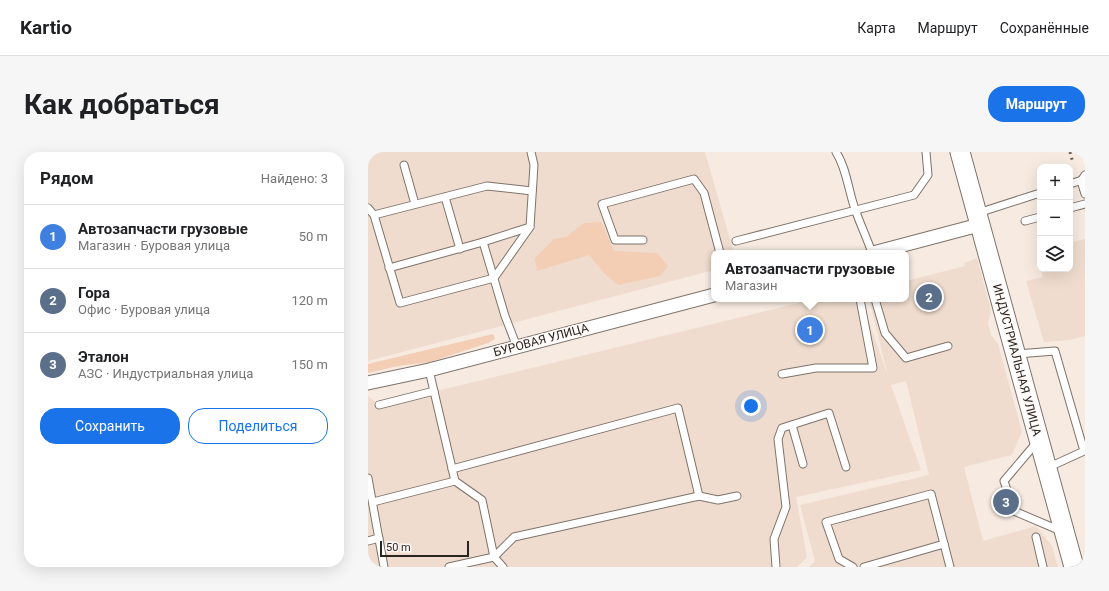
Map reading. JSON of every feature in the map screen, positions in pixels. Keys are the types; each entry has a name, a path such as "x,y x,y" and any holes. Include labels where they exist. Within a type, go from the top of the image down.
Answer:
{"main road":[{"name":"ИНДУСТРИАЛЬНАЯ УЛИЦА","path":"960,152 1074,567"}],"street":[{"path":"881,250 978,219"},
{"name":"БУРОВАЯ УЛИЦА","path":"368,384 429,370 711,296"}],"lane":[{"path":"368,208 374,215 400,303 494,278 530,227 534,165 531,152"},
{"path":"836,152 841,160 855,209 865,231 871,250"},
{"path":"736,241 914,194 928,175 926,152"},
{"path":"404,165 415,204"},
{"path":"1073,183 1084,178 1085,194"},
{"path":"643,240 615,240 602,204 694,179 704,193 719,250"},
{"path":"374,215 487,186 532,191"},
{"path":"978,219 1037,195"},
{"path":"445,197 460,249"},
{"path":"1073,207 1085,204"},
{"path":"1025,222 1037,218"},
{"path":"389,268 460,249 530,227"},
{"path":"483,242 505,316 517,347"},
{"path":"782,374 816,368 873,368 861,302"},
{"path":"876,302 885,333 906,358 948,346"},
{"path":"1015,354 1055,351 1084,451 1047,468"},
{"path":"429,370 455,481 482,500 494,557 503,567"},
{"path":"379,405 434,391"},
{"path":"452,469 678,408 699,496"},
{"path":"776,567 774,539 786,507 778,438 782,428 829,412 846,467"},
{"path":"792,425 804,464"},
{"path":"1039,440 1004,481 1014,511 1064,532"},
{"path":"368,478 384,567"},
{"path":"373,502 455,481"},
{"path":"853,567 839,559 826,522 930,494 950,567"},
{"path":"449,567 494,557 514,537 699,496 718,500 737,496"},
{"path":"1036,537 1043,567"},
{"path":"368,541 379,538"},
{"path":"864,567 944,544"}],"shaded area":[{"path":"368,152 705,152 733,250 711,250 711,271 368,361"},
{"path":"601,222 614,251 657,253 668,266 660,276 618,285 606,275 589,255 537,271 535,258 554,239 566,237 584,223"},
{"path":"1085,239 1085,336 1070,340 1044,342 1026,281 1043,277 1042,272 1073,272 1073,242"},
{"path":"977,258 991,311 988,323 991,335 998,344 1022,432 1012,455 964,467 983,541 1036,526 1052,546 1058,567 809,567 815,561 800,505 929,475 906,381 891,385 921,470 796,497 807,557 797,567 368,567 368,396 379,405 803,302 862,302 888,376 870,302 909,302 909,280 965,266 964,263"},
{"path":"493,334 495,339 488,343 430,362 398,366 368,373 368,364"}],"railway":[{"path":"1070,152 1073,163"}],"place":[{"name":"Гора","path":"929,297"},
{"name":"Автозапчасти грузовые","path":"810,330"},
{"name":"Эталон","path":"1006,502"}]}
